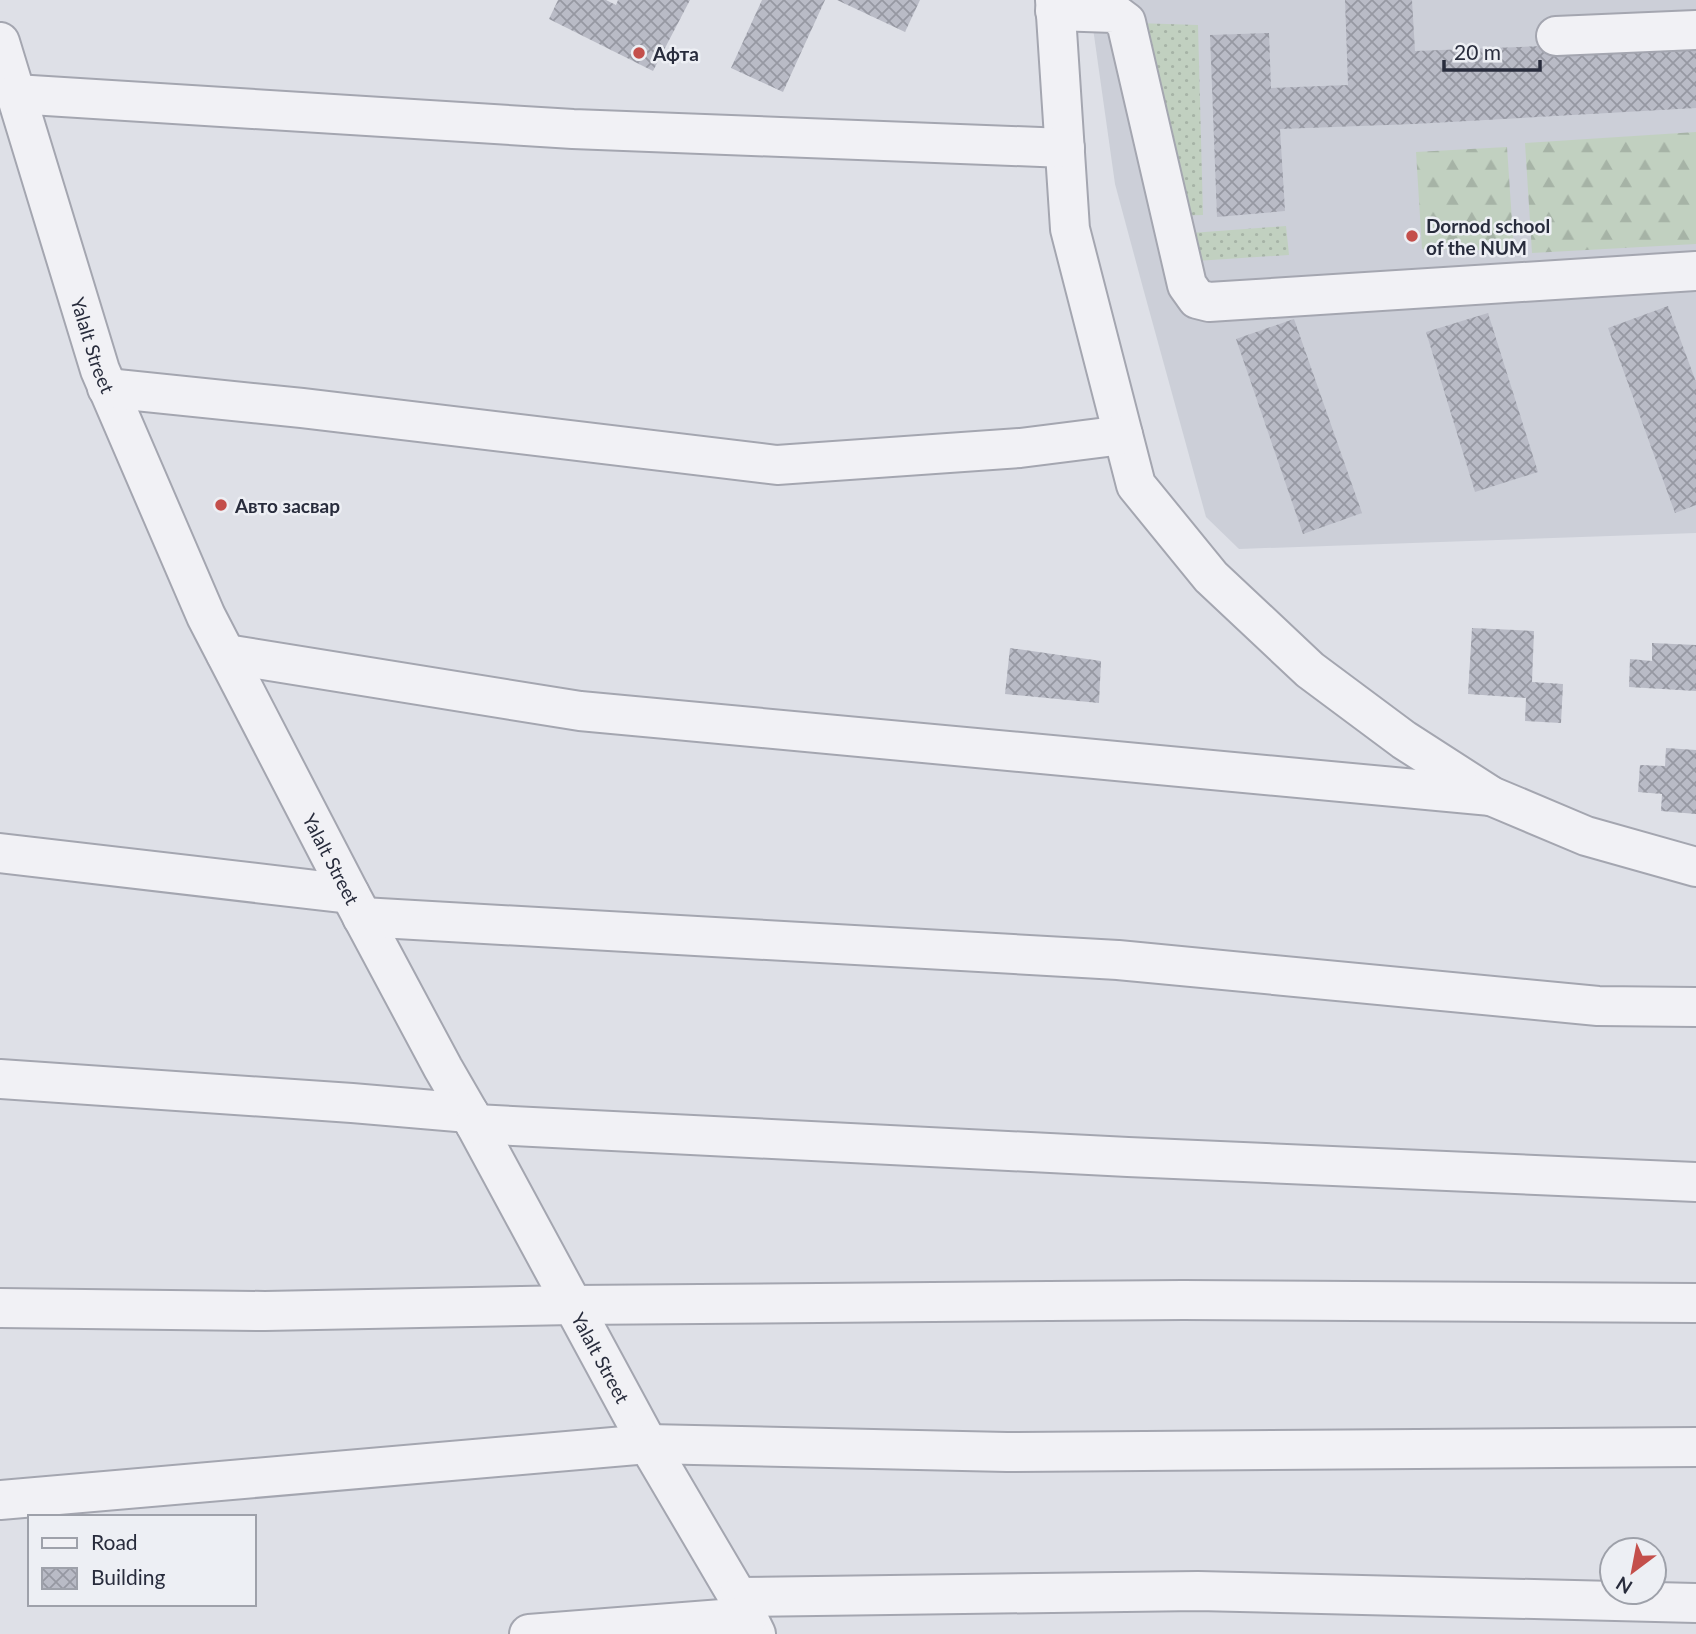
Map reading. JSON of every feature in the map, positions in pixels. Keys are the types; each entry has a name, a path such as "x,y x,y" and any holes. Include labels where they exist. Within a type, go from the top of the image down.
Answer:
{"street":[{"path":"1696,271 1209,302 1197,299 1187,285 1126,22 1114,13 1055,5 1070,229 1136,485 1211,577 1310,670 1404,740 1491,796 1586,836 1696,867"},
{"path":"1556,36 1696,30"},
{"name":"Yalalt Street","path":"0,42 100,370 206,616 443,1068 648,1444 748,1616"},
{"path":"15,94 573,129 1065,148"},
{"path":"107,388 302,408 777,465 1020,448 1123,435"},
{"path":"226,654 580,711 1491,796"},
{"path":"0,853 356,906 1118,960 1598,1006 1696,1007"},
{"path":"0,1079 352,1103 472,1118 1128,1157 1696,1182"},
{"path":"0,1308 265,1311 573,1305 1184,1300 1696,1303"},
{"path":"0,1500 648,1444 1007,1452 1696,1447"},
{"path":"529,1634 748,1616 1198,1591 1696,1603"}],"shaded area":[{"name":"Dornod school of the NUM","path":"1089,0 1696,0 1696,533 1239,549 1206,517 1143,288 1115,184"}],"green space":[{"path":"1136,23 1198,25 1203,215 1173,216"},
{"path":"1696,132 1696,244 1532,253 1525,143"},
{"path":"1507,147 1514,251 1422,249 1416,152"},
{"path":"1286,226 1289,255 1196,261 1178,234"}],"building":[{"name":"Афта","path":"558,0 606,0 616,5 618,0 690,0 653,71 549,19"},
{"path":"762,0 825,0 783,92 731,68"},
{"path":"837,0 920,0 905,32"},
{"path":"1345,0 1412,0 1415,51 1696,40 1696,108 1280,129 1285,211 1217,217 1210,35 1269,33 1271,88 1348,85"},
{"path":"1668,306 1696,382 1696,505 1675,513 1608,328"},
{"path":"1488,313 1538,472 1475,492 1426,332"},
{"path":"1294,319 1362,513 1303,534 1236,339"},
{"path":"1472,628 1534,631 1532,682 1563,684 1561,723 1525,721 1526,698 1468,694"},
{"path":"1652,643 1696,645 1696,691 1629,687 1630,659 1652,661"},
{"path":"1010,648 1101,661 1099,703 1005,694"},
{"path":"1666,748 1696,750 1696,814 1661,811 1662,794 1638,792 1640,765 1665,766"}],"place":[{"name":"Афта","path":"639,53"},
{"name":"Dornod school of the NUM","path":"1412,236"},
{"name":"Авто засвар","path":"221,505"}]}
